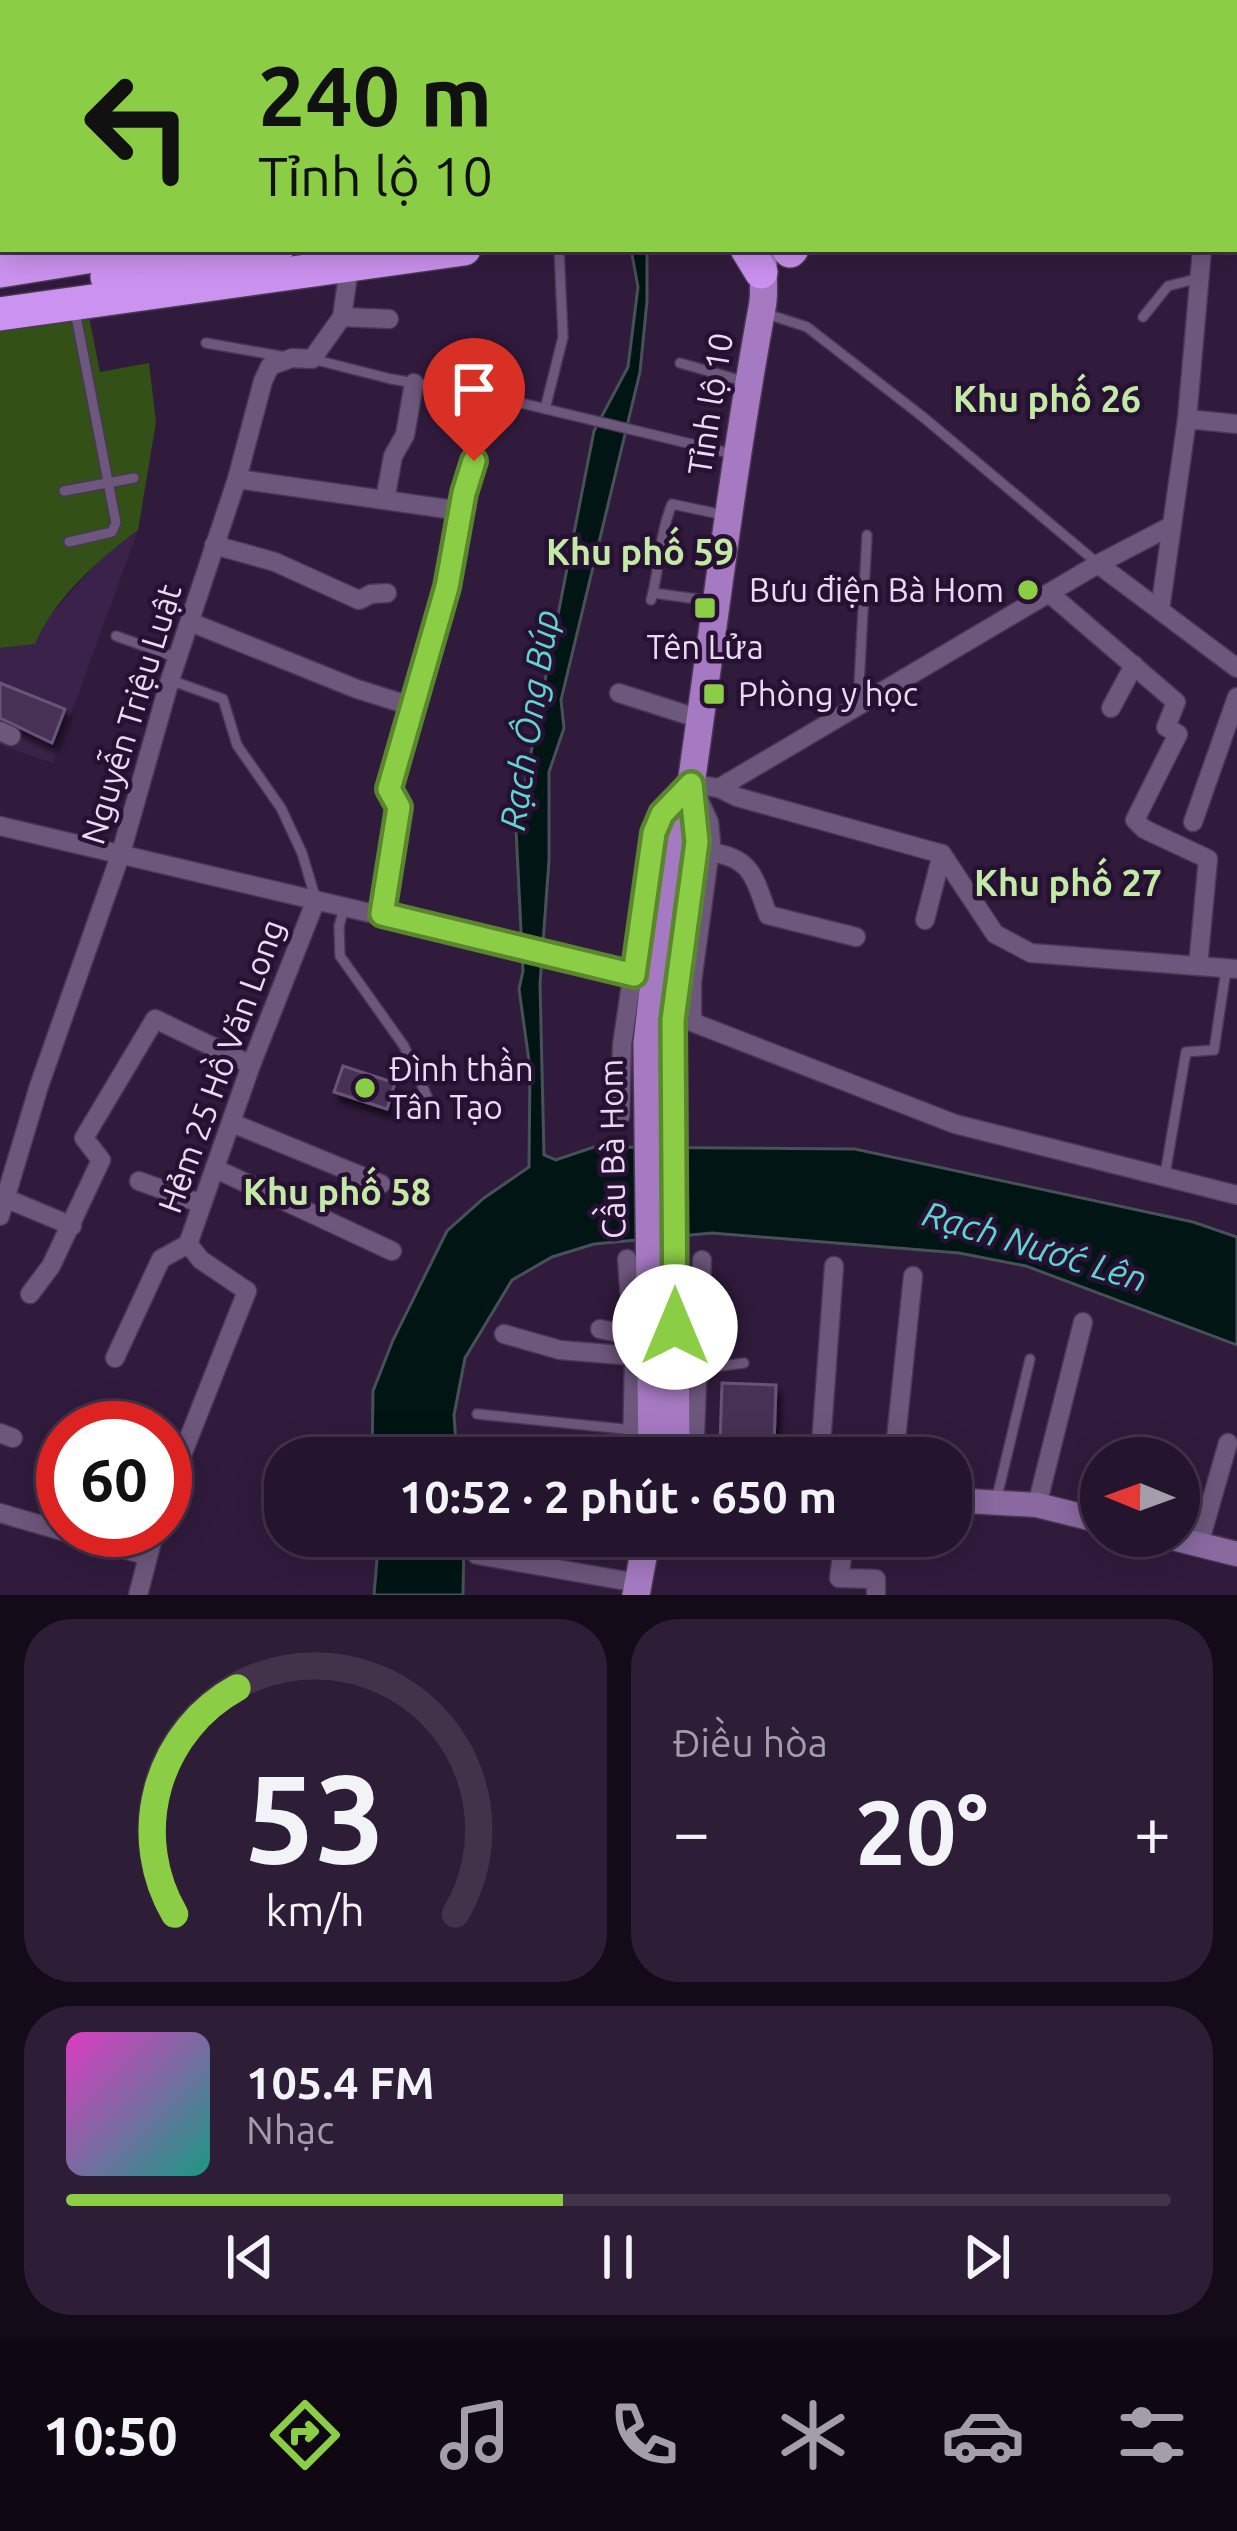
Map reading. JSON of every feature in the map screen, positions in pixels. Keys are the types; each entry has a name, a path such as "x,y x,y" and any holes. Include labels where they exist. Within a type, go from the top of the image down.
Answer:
{"highway":[{"path":"0,293 98,270 251,252"},
{"path":"0,270 98,270 427,252"},
{"path":"0,314 98,270"}],"main road":[{"name":"Tỉnh lộ 10","path":"692,844 705,786 700,719 748,382 772,267"},
{"name":"Cầu Bà Hom","path":"652,1437 647,1042 692,844"},
{"name":"Cầu Bà Hom","path":"676,1437 673,1020 692,844"},
{"path":"972,1500 1037,1505 1080,1515"},
{"path":"1200,1544 1237,1554"},
{"path":"637,1589 642,1557"}],"street":[{"path":"1160,610 1187,419 1202,252"},
{"name":"Nguyễn Triệu Luật","path":"2,1204 122,853 170,680 270,366 302,359 342,317 352,258"},
{"path":"342,317 388,319"},
{"path":"385,500 393,456 405,435 414,383"},
{"path":"1187,419 1237,424"},
{"path":"237,479 461,511"},
{"path":"705,786 858,709 1098,564 1169,527"},
{"path":"214,545 275,562 359,600 387,593"},
{"path":"1098,564 1237,668"},
{"path":"1049,593 1175,701 1166,727 1178,734 1135,820 1144,829 1208,859 1198,966"},
{"path":"190,622 411,706"},
{"path":"1111,708 1134,665"},
{"path":"620,693 700,719"},
{"path":"1193,822 1237,697"},
{"path":"705,786 942,854 995,934 1031,953 1232,969"},
{"name":"Tỉnh lộ 10","path":"620,1116 621,1056 654,833 662,814 705,786"},
{"path":"0,826 634,975"},
{"path":"692,844 730,854 750,868 768,915 856,937"},
{"name":"Tỉnh lộ 10","path":"692,844 692,1022 955,1124 1165,1174"},
{"path":"925,920 942,854"},
{"name":"Hẻm 25 Hồ Văn Long","path":"192,1430 247,1291 201,1260 188,1244 250,1065 316,900"},
{"path":"30,1294 72,1226 101,1160 84,1138 155,1018 250,1065"},
{"path":"232,1123 381,1184"},
{"path":"216,1169 392,1251"},
{"path":"1165,1174 1236,1189"},
{"path":"139,1180 202,1204"},
{"path":"2,1204 72,1226"},
{"path":"115,1358 161,1259 188,1244"},
{"path":"627,1259 632,1437"},
{"path":"695,1437 702,1260"},
{"path":"822,1437 834,1266"},
{"path":"897,1437 913,1276"},
{"path":"1037,1505 1083,1322"},
{"path":"600,1329 633,1346"},
{"path":"504,1334 560,1350 633,1346"},
{"path":"1200,1541 1228,1443"},
{"path":"0,1514 36,1524"},
{"path":"137,1595 148,1557"},
{"path":"482,1557 637,1589"},
{"path":"842,1557 839,1578 876,1579 877,1595"}],"lane":[{"path":"545,409 563,337 559,252"},
{"path":"772,267 807,327 1098,564"},
{"path":"69,542 112,532 116,523 98,270"},
{"path":"1143,317 1168,286 1200,278"},
{"path":"206,343 496,397 738,455"},
{"path":"680,363 748,382"},
{"path":"382,914 399,807 389,789 447,587 461,511 496,397"},
{"path":"64,491 134,478"},
{"path":"717,602 652,596 661,567 661,537 672,505 729,516"},
{"path":"858,709 867,535"},
{"path":"116,636 178,658"},
{"path":"170,680 223,699 237,745 281,808 302,853 316,900"},
{"path":"345,905 338,926 340,956 404,1046 430,1105"},
{"path":"1165,1174 1186,1052 1214,1050 1232,969"},
{"path":"996,1501 1030,1359"},
{"path":"696,1379 714,1367 744,1363"},
{"path":"477,1414 632,1430"}],"shaded area":[{"path":"138,530 53,763 0,745 0,648 35,644 46,620 103,556"}],"green space":[{"path":"88,312 100,372 149,363 156,422 138,530 66,595 35,644 0,648 0,325"}],"water":[{"name":"Rạch Nước Lên","path":"632,252 647,252 640,372 561,700 564,728 549,772 549,860 540,984 544,1155 556,1160 594,1147 855,1149 1193,1222 1237,1237 1237,1345 1026,1266 959,1253 712,1233 594,1244 552,1257 512,1280 465,1358 454,1415 456,1437 372,1437 373,1391 447,1231 529,1167 530,1068 519,989 523,971 516,829 594,431 628,367 638,287"},
{"path":"377,1557 464,1557 463,1595 374,1595"}],"building":[{"path":"0,683 65,709 52,743 0,718"},
{"name":"Đình thần Tân Tạo","path":"343,1066 395,1083 387,1109 334,1092"},
{"path":"722,1383 776,1385 774,1437 720,1437"}],"place":[{"name":"Bưu điện Bà Hom","path":"1028,590"},
{"name":"Tên Lửa","path":"705,608"},
{"name":"Phòng y học","path":"714,694"},
{"name":"Đình thần Tân Tạo","path":"365,1088"}],"district":[{"name":"Khu phố 26","path":"1047,399"},
{"name":"Khu phố 59","path":"640,552"},
{"name":"Khu phố 27","path":"1068,883"},
{"name":"Khu phố 58","path":"337,1192"}],"route":[{"path":"474,461 447,587 389,789 399,807 382,914 634,975 654,833 662,814 691,784 697,842 673,1020 675,1327"}],"water label":[{"name":"Rạch Ông Búp","path":"529,720"}]}
